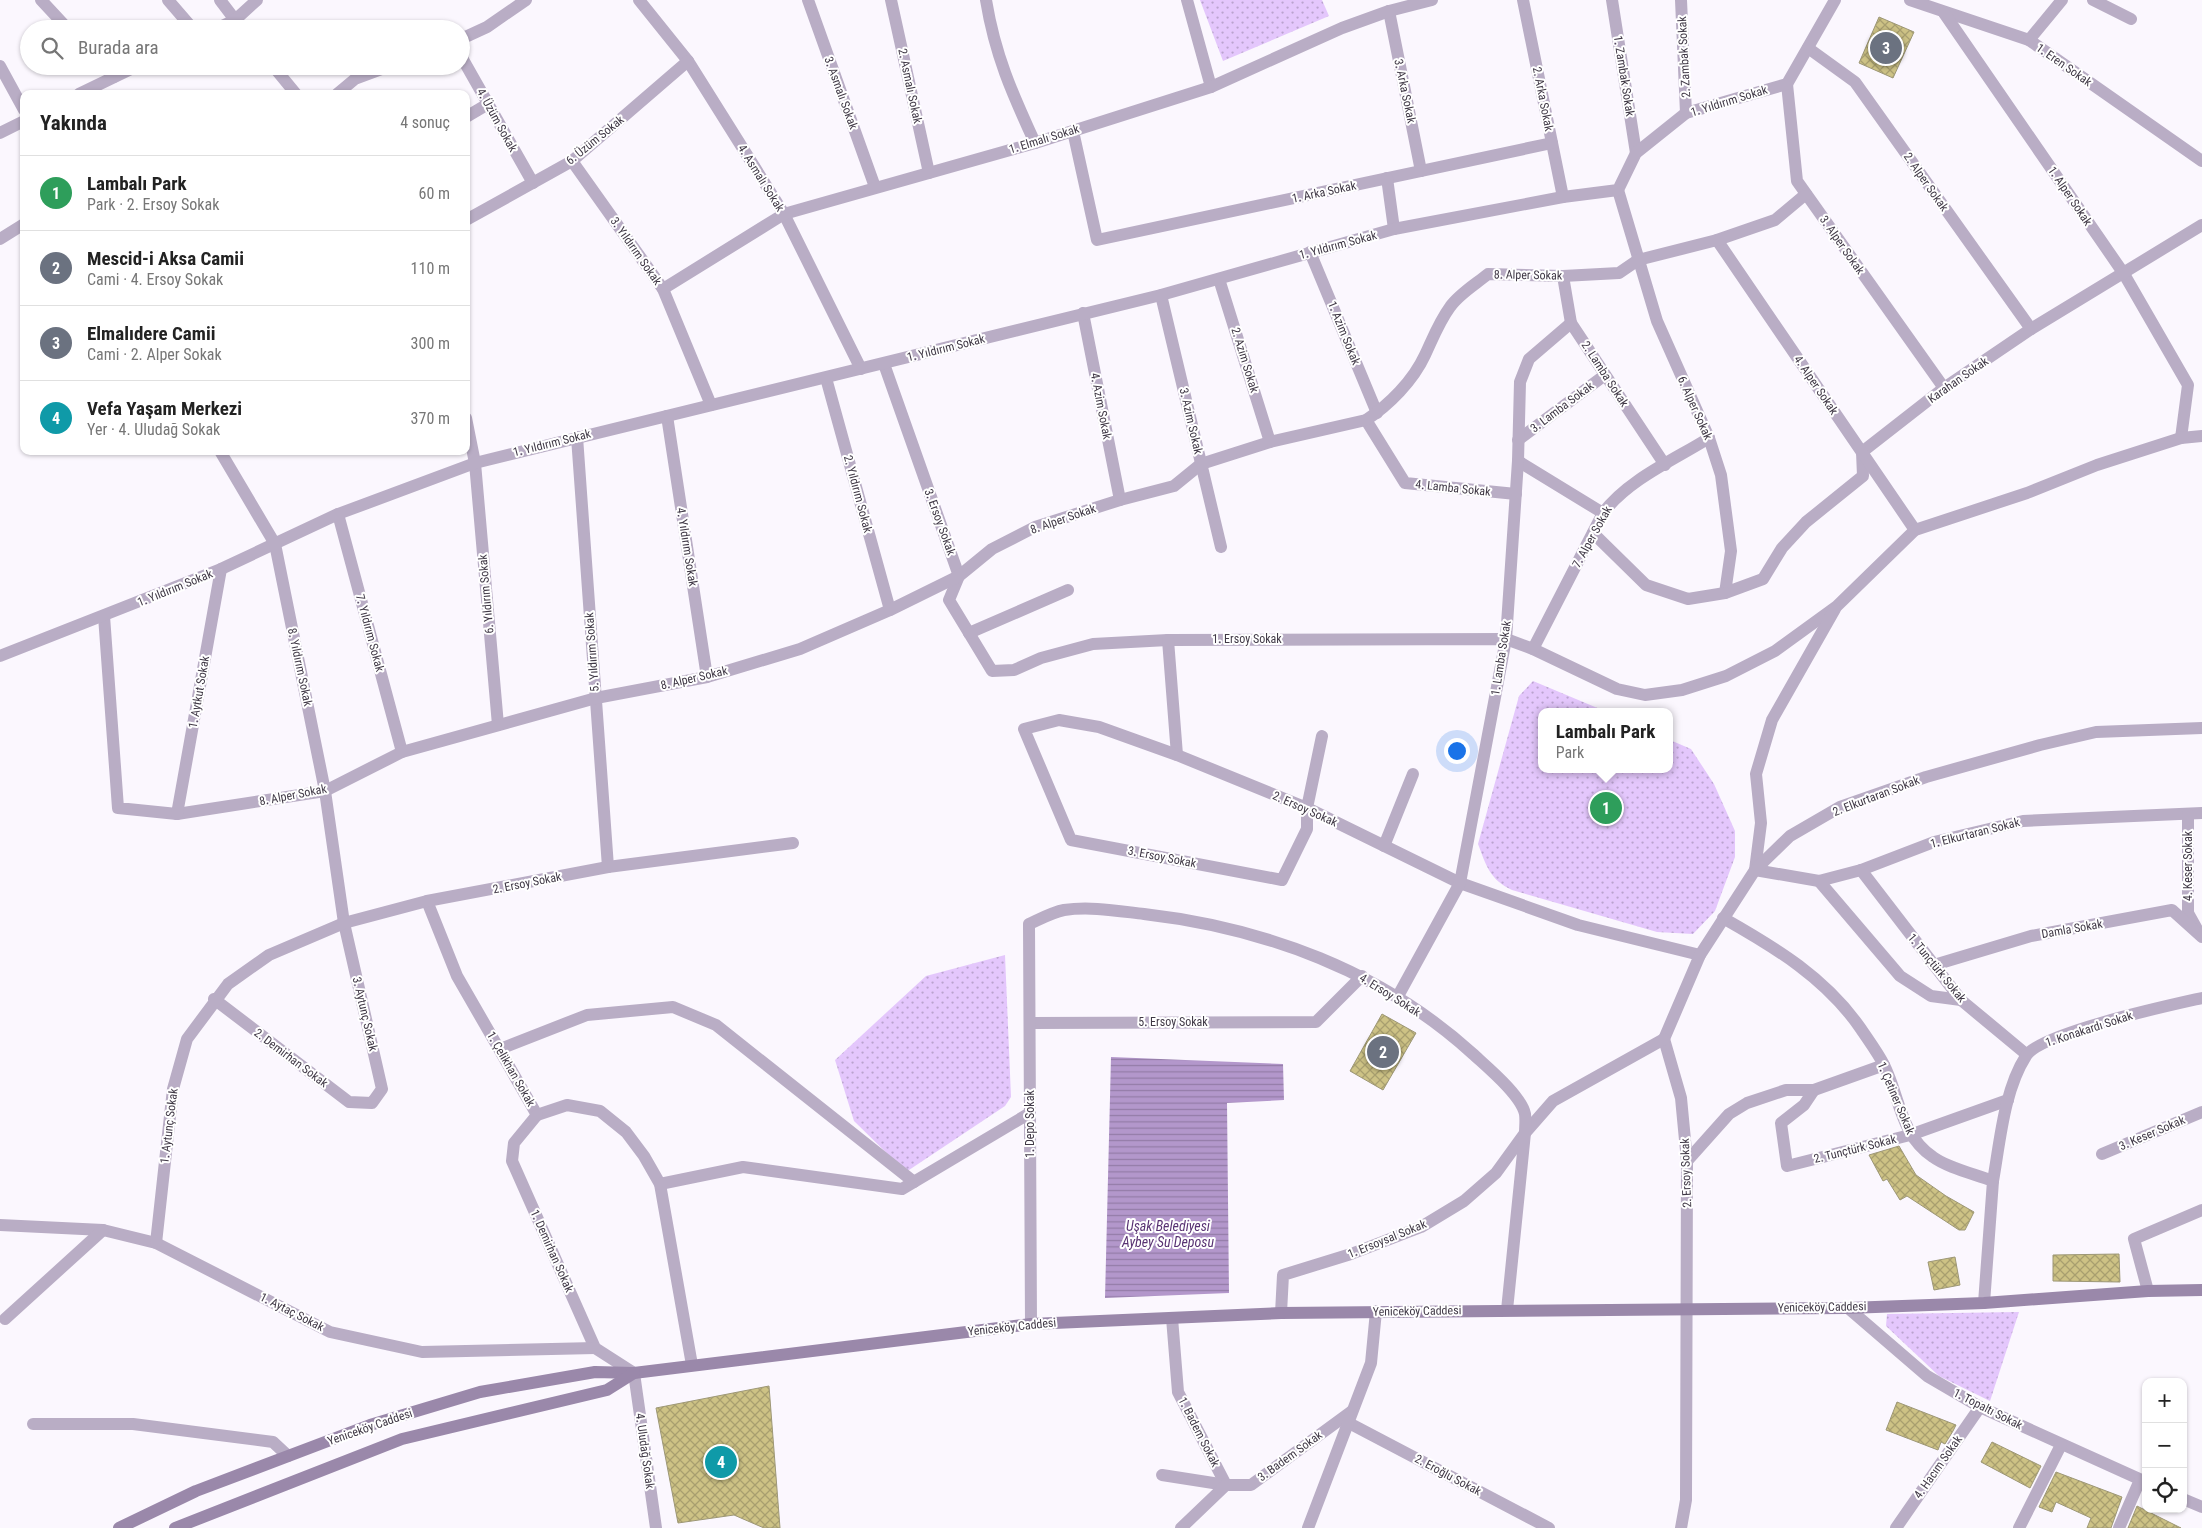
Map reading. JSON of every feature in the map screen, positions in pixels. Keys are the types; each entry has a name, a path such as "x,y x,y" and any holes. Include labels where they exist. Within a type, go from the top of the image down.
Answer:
{"street":[{"path":"41,0 60,20"},
{"path":"168,0 185,20"},
{"path":"220,0 235,20"},
{"path":"241,20 257,0"},
{"path":"470,35 487,27 526,0"},
{"name":"4. Asmalı Sokak","path":"639,0 688,61 784,214 861,369"},
{"name":"3. Asmalı Sokak","path":"808,0 875,187"},
{"name":"2. Asmalı Sokak","path":"891,0 929,173"},
{"path":"986,0 990,27 1006,80 1035,143"},
{"path":"1187,0 1211,87"},
{"name":"1. Elmalı Sokak","path":"663,289 784,214 1035,143 1211,87 1342,28 1389,11 1432,0"},
{"name":"2. Arka Sokak","path":"1523,0 1563,197"},
{"name":"1. Zambak Sokak","path":"1612,0 1636,153"},
{"name":"2. Zambak Sokak","path":"1681,0 1686,113"},
{"path":"1788,84 1835,0"},
{"name":"1. Eren Sokak","path":"1910,0 2029,40 2202,161"},
{"path":"2029,40 2062,0"},
{"path":"2093,0 2131,19"},
{"name":"3. Arka Sokak","path":"1389,11 1421,171"},
{"name":"1. Alper Sokak","path":"1944,13 2124,274 2188,385 2181,438"},
{"name":"2. Alper Sokak","path":"1808,48 1855,82 2031,329"},
{"name":"6. Üzüm Sokak","path":"470,218 572,161 688,61"},
{"path":"0,66 20,103"},
{"name":"4. Üzüm Sokak","path":"470,72 533,183"},
{"path":"87,90 118,75"},
{"path":"280,75 293,90"},
{"path":"342,90 355,79 366,75"},
{"name":"1. Yıldırım Sokak","path":"0,656 221,569 338,514 475,463 1161,295 1394,229 1563,197 1618,190 1636,153 1686,113 1788,84"},
{"name":"3. Alper Sokak","path":"1788,84 1797,181 1944,388"},
{"path":"470,115 488,104"},
{"path":"0,133 20,122"},
{"name":"1. Arka Sokak","path":"1073,130 1097,240 1552,142"},
{"name":"3. Yıldırım Sokak","path":"572,161 663,289 711,405"},
{"path":"1387,178 1394,229"},
{"name":"6. Alper Sokak","path":"1618,190 1657,321 1709,438 1721,475 1731,550 1724,593"},
{"name":"8. Alper Sokak","path":"104,616 118,808 177,814 325,791 402,752 596,698 707,677 800,649 890,610 959,576 992,549 1035,527 1120,500 1174,486 1201,464 1270,442 1366,420 1377,413 1406,384 1425,357 1436,328 1451,305 1488,274 1563,276 1619,273 1638,260 1717,240 1775,220 1806,194"},
{"name":"Karahan Sokak","path":"1862,452 1944,388 2031,329 2202,225"},
{"path":"0,239 20,226"},
{"name":"4. Alper Sokak","path":"1717,240 1915,530"},
{"name":"1. Azim Sokak","path":"1310,252 1377,413"},
{"name":"2. Lamba Sokak","path":"1563,276 1571,323 1665,466"},
{"name":"2. Azim Sokak","path":"1219,279 1270,442"},
{"name":"3. Azim Sokak","path":"1161,295 1221,547"},
{"name":"4. Azim Sokak","path":"1083,313 1120,500"},
{"name":"1. Lamba Sokak","path":"1398,996 1460,883 1506,639 1518,461 1520,382 1529,359 1571,323"},
{"name":"3. Ersoy Sokak","path":"884,364 959,576"},
{"name":"3. Lamba Sokak","path":"1518,440 1606,375"},
{"name":"2. Yıldırım Sokak","path":"826,378 890,610"},
{"name":"4. Yıldırım Sokak","path":"666,416 707,677"},
{"name":"4. Lamba Sokak","path":"1366,420 1405,483 1516,494"},
{"path":"1506,639 1533,649 1617,689 1645,695 1682,690 1726,676 1775,651 1837,606 1915,530 2027,493 2097,465 2181,438 2202,436"},
{"name":"5. Yıldırım Sokak","path":"577,437 608,868"},
{"name":"6. Yıldırım Sokak","path":"470,438 475,463 498,725"},
{"name":"7. Alper Sokak","path":"1533,649 1603,513 1611,503 1629,488 1709,438"},
{"path":"1593,533 1646,585 1688,599 1724,593 1764,579 1782,548 1806,522 1863,476 1862,452"},
{"name":"8. Yıldırım Sokak","path":"222,455 275,544 325,791 344,923"},
{"path":"1518,461 1603,513"},
{"name":"7. Yıldırım Sokak","path":"338,514 402,752"},
{"name":"1. Aytkut Sokak","path":"177,814 221,569"},
{"path":"959,576 948,600 969,633 1068,590"},
{"path":"1755,870 1761,823 1756,774 1772,720 1837,606"},
{"name":"1. Ersoy Sokak","path":"969,633 992,671 1014,670 1041,658 1092,644 1168,640 1506,639"},
{"path":"1168,640 1177,755"},
{"name":"2. Ersoy Sokak","path":"1024,729 1059,720 1099,727 1177,755 1307,808 1460,883 1578,925 1700,955"},
{"name":"2. Elkurtaran Sokak","path":"1664,1039 1700,955 1755,870 1790,836 1840,807 1926,777 2040,745 2096,732 2202,728"},
{"name":"3. Ersoy Sokak","path":"1024,729 1071,840 1282,880 1307,829 1307,808"},
{"path":"1307,808 1322,736"},
{"path":"1384,846 1413,774"},
{"name":"1. Elkurtaran Sokak","path":"1755,870 1819,881 1861,870 1934,842 2024,821 2202,813"},
{"name":"4. Keser Sokak","path":"2188,814 2188,913 2202,940"},
{"name":"2. Ersoy Sokak","path":"269,955 344,923 427,901 608,868 793,843"},
{"name":"1. Tunçtürk Sokak","path":"1861,870 1960,1000 2026,1054"},
{"path":"1819,881 1900,976 1931,996 1960,1000"},
{"name":"1. Çelikhan Sokak","path":"427,901 457,976 537,1115 568,1105 600,1111 626,1132 660,1184 692,1365"},
{"name":"4. Ersoy Sokak","path":"1029,924 1063,910 1092,908 1185,919 1279,943 1322,957 1362,976 1398,996 1463,1045 1505,1083 1525,1112 1525,1133 1508,1310"},
{"name":"Damla Sokak","path":"1934,965 2031,936 2172,910 2202,940"},
{"name":"1. Çetiner Sokak","path":"1723,918 1772,946 1804,968 1837,998 1861,1028 1884,1065 1910,1135 1933,1158 1993,1181"},
{"name":"3. Aytunç Sokak","path":"344,923 382,1088 372,1103"},
{"name":"1. Depo Sokak","path":"1029,924 1031,1324"},
{"name":"1. Aytunç Sokak","path":"156,1243 172,1089 187,1038 214,999 228,984 269,955"},
{"name":"5. Ersoy Sokak","path":"1030,1023 1316,1022 1362,976"},
{"name":"1. Konakardı Sokak","path":"2026,1054 2048,1040 2134,1014 2202,998"},
{"name":"2. Demirhan Sokak","path":"214,999 350,1102 372,1103"},
{"path":"500,1049 587,1015 673,1007 716,1026 914,1182"},
{"path":"1525,1133 1553,1101 1664,1039"},
{"name":"2. Ersoy Sokak","path":"1664,1039 1681,1098 1687,1161 1686,1500 1680,1528"},
{"path":"1984,1303 1993,1181 2008,1100 2026,1054"},
{"path":"1687,1161 1728,1114 1747,1103 1786,1090 1814,1090 1884,1065"},
{"name":"2. Tunçtürk Sokak","path":"1814,1090 1804,1104 1781,1123 1787,1166 1910,1135 2008,1100"},
{"name":"3. Keser Sokak","path":"2102,1154 2202,1112"},
{"path":"660,1184 743,1167 902,1189 1030,1113"},
{"name":"1. Demirhan Sokak","path":"537,1115 514,1143 512,1160 595,1348"},
{"name":"1. Ersoysal Sokak","path":"1281,1313 1283,1275 1350,1254 1421,1227 1464,1201 1496,1173 1525,1133"},
{"path":"2148,1291 2134,1239 2202,1210"},
{"name":"1. Aytaç Sokak","path":"0,1225 103,1230 156,1243 330,1332 422,1352 595,1348"},
{"path":"5,1319 103,1230"},
{"name":"Yeniceköy Caddesi","path":"119,1528 196,1490 370,1425 480,1392 595,1372 634,1373 1031,1324 1281,1313 1848,1308 1984,1303 2148,1291 2202,1290"},
{"name":"1. Topaltı Sokak","path":"1848,1308 1928,1376 1980,1407 2142,1481"},
{"path":"1308,1528 1370,1363 1376,1312"},
{"name":"1. Badem Sokak","path":"1172,1318 1178,1392 1226,1485"},
{"path":"595,1348 634,1373"},
{"name":"Yeniceköy Caddesi","path":"176,1528 402,1439 607,1390 634,1373"},
{"name":"4. Uludağ Sokak","path":"634,1373 656,1528"},
{"name":"4. Hacım Sokak","path":"1896,1528 1980,1407"},
{"name":"3. Badem Sokak","path":"1162,1475 1226,1485 1250,1485 1349,1416"},
{"name":"2. Eroğlu Sokak","path":"1349,1416 1549,1528"},
{"path":"33,1424 133,1424 272,1442 288,1456"},
{"path":"2019,1528 2061,1445"},
{"path":"2119,1528 2142,1483"},
{"path":"1182,1528 1226,1485"},
{"path":"2187,1500 2202,1507"}],"shaded area":[{"path":"1200,0 1322,0 1329,16 1223,61"},
{"path":"1533,681 1597,708 1538,708 1538,773 1673,773 1673,741 1691,749 1714,784 1735,831 1735,857 1715,911 1693,934 1657,932 1512,890 1494,877 1478,844 1519,696"},
{"path":"1005,955 1011,1097 1005,1106 906,1172 854,1121 835,1060 926,976"},
{"path":"2019,1312 1990,1401 1939,1376 1886,1326 1887,1314"}],"water":[{"name":"Uşak Belediyesi Aybey Su Deposu","path":"1111,1057 1283,1064 1284,1100 1227,1103 1229,1293 1105,1298"}],"building":[{"path":"1879,17 1914,32 1893,78 1859,63"},
{"path":"1382,1014 1416,1033 1383,1090 1350,1071"},
{"path":"1899,1146 1916,1175 1946,1196 1974,1212 1965,1230 1959,1230 1907,1196 1900,1200 1887,1179 1883,1181 1869,1155"},
{"path":"2119,1254 2120,1282 2053,1281 2053,1255"},
{"path":"1955,1257 1960,1285 1934,1290 1928,1262"},
{"path":"769,1386 780,1528 764,1528 734,1515 678,1523 656,1408"},
{"path":"1897,1402 1956,1425 1945,1444 1941,1442 1938,1450 1886,1430"},
{"path":"1992,1442 2041,1466 2030,1488 1981,1462"},
{"path":"2056,1472 2122,1497 2111,1528 2087,1528 2091,1518 2056,1502 2052,1512 2039,1507"},
{"path":"2137,1506 2142,1508 2142,1513 2151,1513 2181,1528 2128,1528"}],"place":[{"name":"Elmalıdere Camii","path":"1886,48"},
{"name":"Lambalı Park","path":"1606,808"},
{"name":"Mescid-i Aksa Camii","path":"1383,1052"},
{"name":"Vefa Yaşam Merkezi","path":"721,1462"}]}
